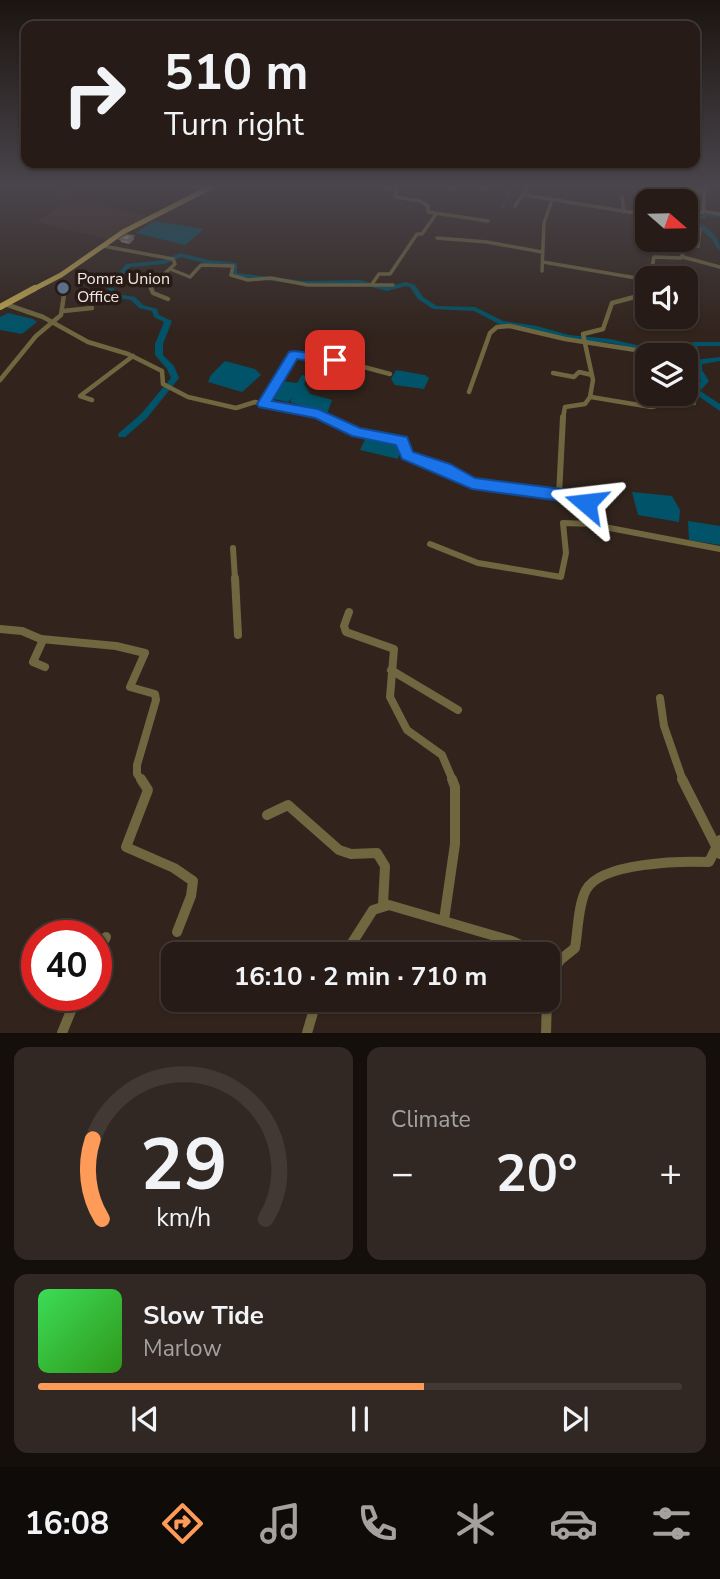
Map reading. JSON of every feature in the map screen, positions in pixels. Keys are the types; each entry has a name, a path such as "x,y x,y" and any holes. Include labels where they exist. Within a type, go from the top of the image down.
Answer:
{"main road":[{"path":"3,306 61,275 123,235"}],"street":[{"path":"372,284 379,274 390,274 416,235"},
{"path":"542,271 543,235"},
{"path":"437,238 487,242 542,252"},
{"path":"103,246 170,258 175,264 153,283 150,290 168,299"},
{"path":"683,257 684,252"},
{"path":"652,266 654,257 683,257 720,267"},
{"path":"543,262 635,279"},
{"path":"170,269 190,277 205,264 232,264 230,274 248,280 271,278 308,285 341,283 392,286"},
{"path":"63,311 61,298 66,287"},
{"path":"559,495 560,434 565,407 585,404 591,397 592,375 583,340 585,332 605,327 612,303 635,297"},
{"path":"3,306 53,322 88,342 133,356 163,372 164,385 188,397 238,408 255,402 318,414 357,432 402,441 407,455 444,468 472,483 585,501 592,524"},
{"path":"0,380 36,335 63,311 92,308"},
{"path":"469,392 491,330 520,328 635,349"},
{"path":"264,404 294,354 345,362 390,374"},
{"path":"92,400 80,396 133,356"},
{"path":"553,373 574,377 579,372 592,375"},
{"path":"591,397 635,404"},
{"path":"430,544 485,566 503,569 513,567 561,577 566,553 563,523 592,524 673,542 720,549"},
{"path":"233,548 238,635"},
{"path":"349,612 344,631 394,649 390,697 407,730 442,755 455,787 455,844 444,920"},
{"path":"0,629 22,631 41,639 116,646 145,653 131,687 155,694 156,701 137,765 137,774 148,790 126,847 174,868 193,881 191,896 177,932"},
{"path":"41,639 43,644 33,662 45,667"},
{"path":"391,670 408,677 435,701 458,710"},
{"path":"560,960 576,948 586,890 594,881 638,865 667,861 709,862 719,846 680,775 664,726 660,698"},
{"path":"267,815 288,805 339,850 351,854 377,853 385,866 383,905"},
{"path":"353,942 373,910 383,905 444,920 507,942"},
{"path":"62,1033 71,1011"},
{"path":"307,1033 313,1012"},
{"path":"547,1033 548,1012"}],"shaded area":[{"path":"92,235 120,235 112,240"}],"water":[{"path":"145,235 197,235 185,245"},
{"path":"8,313 37,322 22,334 0,330 0,317"},
{"path":"225,361 255,369 261,375 242,392 208,382"},
{"path":"396,370 429,378 424,389 395,385 391,379"},
{"path":"302,375 308,376 304,384 310,394 332,400 327,414 290,402 292,398 288,402 269,398 281,381 297,383"},
{"path":"367,435 396,443 400,450 398,459 360,450"},
{"path":"632,492 672,496 680,510 679,522 638,515"},
{"path":"688,521 720,526 720,545 689,540"}],"building":[{"path":"126,235 133,236 127,240 120,239"}],"waterway":[{"path":"712,235 720,248"},
{"path":"122,435 144,416 175,378 171,368 159,355 159,344 168,321 156,316 155,310 141,307 133,298 114,296 110,287 128,265 165,262 180,255 208,262 235,264 233,274 304,283 360,282 387,289 406,284 413,286 420,298 435,308 475,309 501,323 537,328 568,337 635,347"},
{"path":"698,344 720,344"},
{"path":"720,359 698,362 698,370 705,381 695,391 720,408"}],"place":[{"name":"Pomra Union Office","path":"63,288"}],"route":[{"path":"335,360 294,354 264,404 318,414 327,417 334,424 357,432 376,433 402,441 407,455 444,468 472,483 570,496 586,503"}]}
